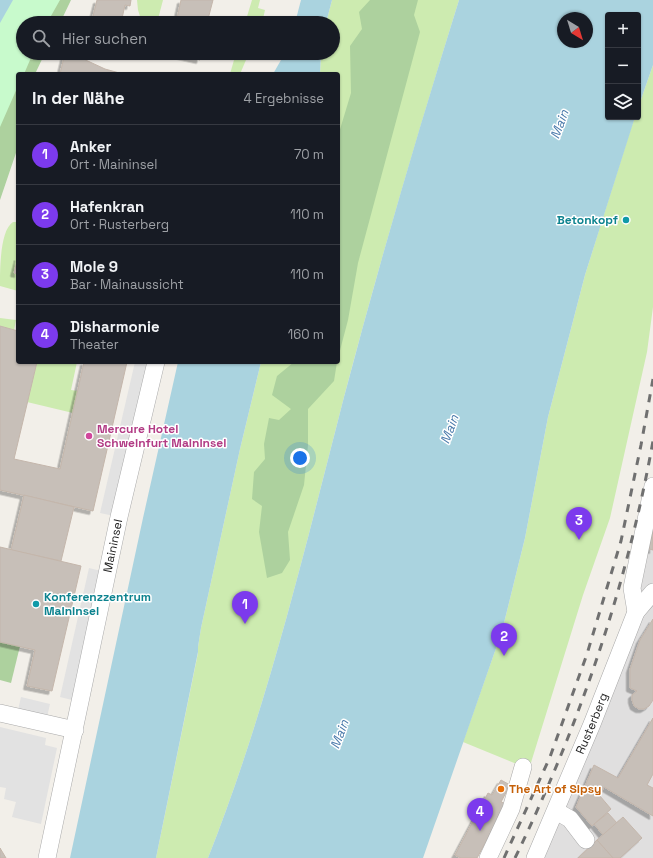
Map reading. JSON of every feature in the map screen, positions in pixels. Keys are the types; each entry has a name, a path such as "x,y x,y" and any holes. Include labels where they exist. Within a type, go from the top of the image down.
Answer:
{"street":[{"name":"Maininsel","path":"47,858 119,517 156,364"},
{"path":"636,612 632,588 653,486"},
{"name":"Rusterberg","path":"535,858 592,724 636,612 653,592"},
{"path":"0,713 75,730"},
{"path":"488,858 511,809 523,767"},
{"path":"556,811 570,819 586,840"}],"shaded area":[{"path":"135,364 149,364 114,516 100,513"},
{"path":"653,508 653,858 539,858 626,649"},
{"path":"89,568 101,571 72,700 60,697"},
{"path":"21,697 50,704 47,717 18,710"},
{"path":"0,727 46,738 45,745 57,748 41,824 12,817 16,802 4,799 6,788 0,787"}],"green space":[{"path":"0,0 60,0 51,16 16,16 16,60 30,60 25,72 16,72 16,91 0,127"},
{"path":"22,0 71,0 63,16 16,16 16,60 42,60 36,72 16,72 16,153 0,200 0,43"},
{"path":"137,0 163,0 159,16 140,16"},
{"path":"252,0 260,0 258,8 265,10 264,16 247,16"},
{"path":"332,0 459,0 371,297 283,630 249,745 229,802 208,858 156,858 198,653 201,628 240,449 261,364 340,364 340,72 320,72 321,60 340,60 340,16 328,16"},
{"path":"370,0 418,0 414,15 420,32 358,263 348,320 340,350 340,129 351,93 350,46 362,29 359,12"},
{"path":"234,60 246,60 241,72 231,72"},
{"path":"653,65 653,307 647,352 610,518 583,595 529,769 463,742 502,631 525,538 548,417 585,275 631,128 634,120 641,120 641,99"},
{"path":"13,222 16,222 16,265 14,273 16,274 16,290 0,286 3,241 9,226"},
{"path":"0,318 16,320 14,330 0,326"},
{"path":"36,364 77,364 71,390 78,391 73,413 27,402"},
{"path":"292,364 337,364 334,381 308,409 308,445 304,485 288,532 290,560 282,573 267,578 259,532 262,506 252,499 254,472 265,459 264,444 269,418 279,420 291,409 272,395 277,376"},
{"path":"0,642 20,646 11,683 0,680"}],"water":[{"path":"0,0 13,0 0,23"},
{"path":"301,0 332,0 328,16 297,16"},
{"name":"Main","path":"459,0 653,0 653,65 641,99 641,12 605,12 605,120 634,120 585,275 548,417 525,538 502,631 423,858 208,858 249,745 283,630 344,397 399,198"},
{"path":"281,60 321,60 320,72 274,72"},
{"path":"178,364 261,364 240,449 201,628 198,652 156,858 70,858"}],"building":[{"path":"97,0 131,0 130,6 125,5 123,16 93,16"},
{"path":"181,0 213,0 209,16 178,16"},
{"path":"63,60 86,60 105,69 116,72 60,72"},
{"name":"Mercure Hotel Schweinfurt Maininsel","path":"0,326 16,330 16,364 37,364 14,459 60,469 84,364 127,364 93,511 0,490"},
{"path":"24,495 74,507 61,561 11,550"},
{"path":"653,529 653,550 649,549"},
{"name":"Konferenzzentrum Maininsel","path":"0,547 81,566 52,691 27,686 35,650 0,642"},
{"path":"653,619 653,700 649,706 644,709 639,709 634,706 632,700 632,695 637,691 630,688 630,669 640,640"},
{"path":"653,718 653,774 647,785 653,788 653,816 604,787 600,796 611,809 592,826 576,807 594,765 618,778"},
{"path":"501,780 510,785 501,802 506,804 477,858 461,858 455,855 488,793 492,795"},
{"path":"608,813 617,823 603,835 594,824"},
{"path":"623,817 642,838 620,858 613,858 597,840"},
{"path":"597,840 613,858 578,858"},
{"path":"0,848 6,858 0,858"}],"railway":[{"path":"504,858 550,757 587,654 621,541 653,379"},
{"path":"515,858 560,758 598,654 615,602 629,549 653,441"}],"place":[{"name":"Betonkopf","path":"626,220"},
{"name":"Mercure Hotel Schweinfurt Maininsel","path":"89,436"},
{"name":"Mole 9","path":"579,540"},
{"name":"Konferenzzentrum Maininsel","path":"36,604"},
{"name":"Anker","path":"245,624"},
{"name":"Hafenkran","path":"504,656"},
{"name":"The Art of Sipsy","path":"501,789"},
{"name":"Disharmonie","path":"480,831"}]}
